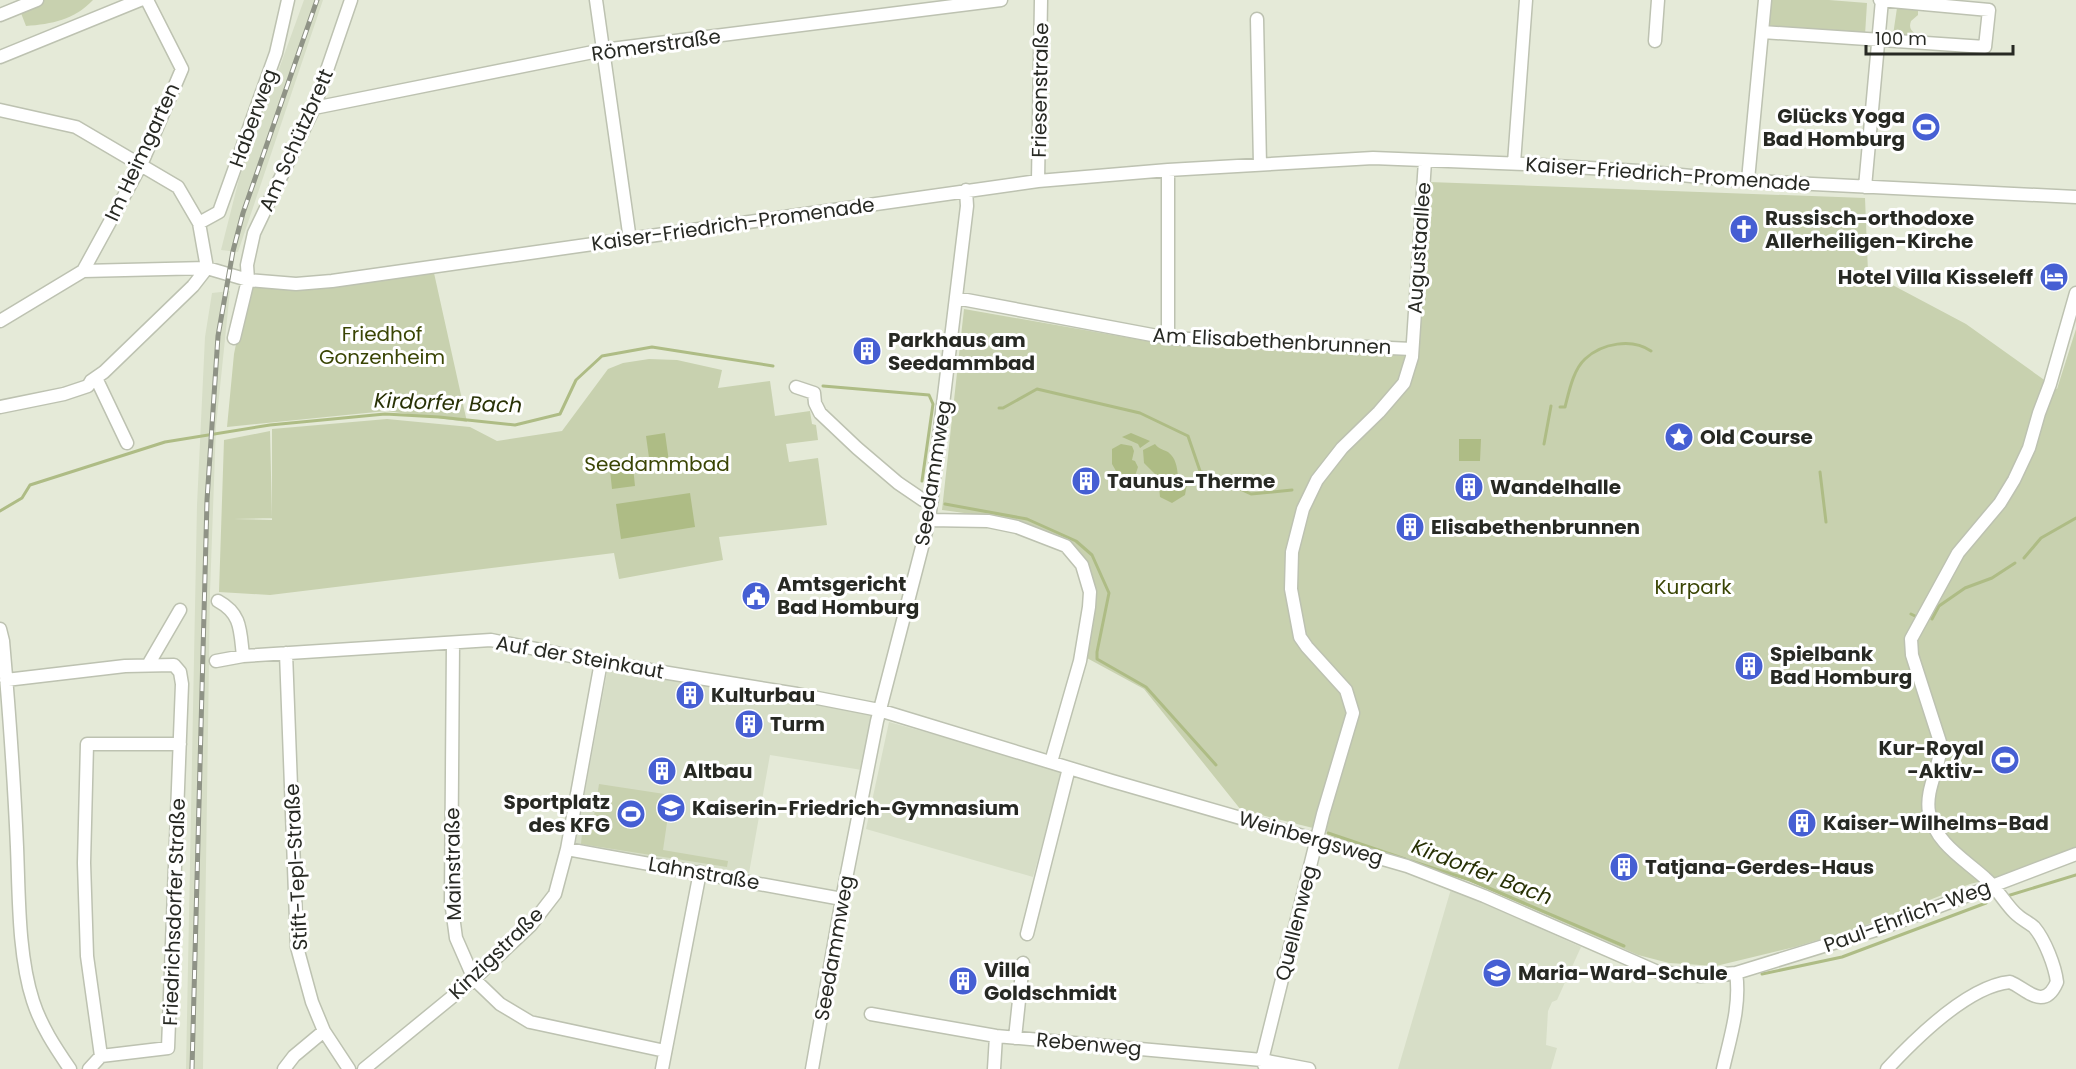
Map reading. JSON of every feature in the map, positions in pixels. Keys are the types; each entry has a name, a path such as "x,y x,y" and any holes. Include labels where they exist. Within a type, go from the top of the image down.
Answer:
{"street":[{"path":"0,15 37,0"},
{"path":"0,57 140,0"},
{"name":"Im Heimgarten","path":"83,271 141,165 182,69 147,0"},
{"name":"Haberweg","path":"199,224 219,212 276,53 288,0"},
{"name":"Am Schützbrett","path":"234,339 249,280 247,265 254,233 314,108 351,0"},
{"path":"596,0 630,240"},
{"name":"Römerstraße","path":"314,108 603,50 1001,0"},
{"name":"Friesenstraße","path":"1038,181 1041,0"},
{"path":"1514,163 1526,0"},
{"path":"1655,41 1658,0"},
{"path":"1748,180 1765,0"},
{"path":"1762,32 1879,41 1985,47 1989,10 1881,0 1879,41 1865,187"},
{"path":"1257,20 1260,165"},
{"path":"0,64 25,48"},
{"path":"0,110 76,127 178,187 199,224 207,268 193,286 88,386 64,394 0,407"},
{"name":"Kaiser-Friedrich-Promenade","path":"83,271 207,268 249,280 296,284 332,281 1038,181 1168,170 1373,158 1514,163 1748,180 2076,197"},
{"name":"Augustaallee","path":"1317,480 1342,448 1379,412 1404,383 1412,357 1425,161"},
{"path":"1168,170 1168,338"},
{"name":"Seedammweg","path":"812,1069 879,710 930,520 967,206 966,190"},
{"path":"0,321 83,271"},
{"path":"1887,1069 1937,1021 1975,994 1993,985 2010,982 2037,997 2046,995 2055,987 2056,979 2040,935 2016,914 1992,885 1948,847 1929,813 1929,799 1940,760 1941,745 1912,655 1911,639 1958,552 2000,503 2014,480 2029,448 2076,293"},
{"name":"Am Elisabethenbrunnen","path":"956,298 1168,338 1412,349"},
{"path":"96,378 128,443"},
{"path":"796,387 814,393 815,403 820,413 885,473 923,500 932,500"},
{"name":"Quellenweg","path":"1264,1065 1323,814 1353,713 1346,690 1300,637 1291,589 1292,552 1303,509 1317,480"},
{"path":"930,520 988,520 1017,527 1066,546 1082,566 1090,592 1087,618 1080,661 1051,762"},
{"path":"218,601 229,607 238,618 243,656"},
{"path":"148,665 180,610"},
{"path":"0,629 6,680 26,970 33,1000 48,1037 70,1069"},
{"name":"Auf der Steinkaut","path":"216,661 243,656 491,640 602,662 786,692 879,710"},
{"name":"Mainstraße","path":"453,643 451,902 456,938 474,979 500,1004 530,1023 665,1051"},
{"name":"Stift-Tepl-Straße","path":"286,653 297,947 312,1002 324,1031 350,1069"},
{"name":"Kinzigstraße","path":"364,1069 474,979 531,925 555,894 567,849 602,662"},
{"name":"Friedrichsdorfer Straße","path":"6,680 148,665 174,665 180,672 182,684 168,1048 101,1056"},
{"name":"Weinbergsweg","path":"879,710 1407,866 1484,896 1658,972 1700,976 1736,973"},
{"path":"89,1069 101,1056 87,956 84,863 87,744 180,744"},
{"path":"1027,934 1069,768"},
{"name":"Lahnstraße","path":"567,849 842,899"},
{"name":"Paul-Ehrlich-Weg","path":"1736,973 1882,928 2076,854"},
{"path":"662,1069 700,872"},
{"path":"1015,1038 1023,963"},
{"path":"1723,1069 1734,1021 1738,986 1736,973"},
{"name":"Rebenweg","path":"871,1014 996,1036 1309,1069"},
{"path":"284,1069 294,1056 324,1031"},
{"path":"994,1069 996,1036"}],"shaded area":[{"path":"304,0 323,0 238,252 221,250 239,179"},
{"path":"230,291 216,426 210,593 203,1069 186,1069 197,505 205,337 212,293"},
{"path":"665,433 670,469 651,472 646,436"},
{"path":"1131,433 1150,441 1140,448 1138,444 1122,437"},
{"path":"1459,439 1481,439 1480,461 1459,461"},
{"path":"1121,444 1132,446 1134,451 1132,460 1138,467 1135,476 1129,480 1120,478 1112,464 1112,449"},
{"path":"1155,444 1173,457 1178,476 1187,484 1185,495 1172,503 1160,497 1158,477 1144,463 1143,450"},
{"path":"633,467 635,486 612,489 610,470"},
{"path":"690,493 695,527 621,539 616,504"},
{"name":"Kaiserin-Friedrich-Gymnasium","path":"608,667 873,715 862,770 770,755 749,873 575,846"},
{"path":"889,722 1063,770 1033,877 866,829"},
{"name":"Maria-Ward-Schule","path":"1451,889 1581,947 1557,1000 1552,1002 1548,1011 1546,1045 1557,1048 1551,1069 1398,1069"}],"green space":[{"path":"40,0 93,0 86,7 62,20 26,26 19,8"},
{"path":"1770,0 1829,0 1867,3 1865,35 1768,27"},
{"path":"1897,8 1918,9 1918,15 1910,25 1911,30 1916,34 1915,38 1893,35"},
{"name":"Kurpark","path":"1429,182 1865,198 1868,272 1966,324 2057,389 2076,329 2076,848 2011,874 1970,884 1861,927 1795,947 1716,966 1669,963 1638,955 1467,880 1325,831 1241,810 1144,689 1085,657 1095,593 1090,570 1078,552 1059,538 1037,528 987,516 942,510 964,309 1170,345 1416,356"},
{"name":"Friedhof Gonzenheim","path":"434,273 467,422 386,411 227,427 234,354 248,285 386,278"},
{"name":"Seedammbad","path":"649,359 677,360 722,370 718,388 770,381 775,416 810,411 812,424 816,425 818,440 786,444 789,462 818,458 827,525 719,537 723,560 619,579 614,553 270,595 219,592 224,440 270,431 272,518 272,429 387,419 470,427 497,441 562,431 608,369 623,363","holes":["272,518 272,520 233,519"]},
{"name":"Sportplatz des KFG","path":"599,784 671,795 663,850 728,861 727,867 581,844 582,833 591,835"}],"waterway":[{"name":"Kirdorfer Bach","path":"1560,407 1565,407 1577,369 1585,359 1600,349 1626,344 1651,351"},
{"name":"Kirdorfer Bach","path":"0,511 22,498 30,485 165,442 270,425 385,414 515,425 560,414 576,380 602,356 652,347 773,366"},
{"name":"Kirdorfer Bach","path":"823,386 929,395 933,404 922,481"},
{"name":"Kirdorfer Bach","path":"999,408 1037,389 1140,413 1188,436 1200,471 1251,494 1292,490"},
{"name":"Kirdorfer Bach","path":"1544,444 1551,406"},
{"name":"Kirdorfer Bach","path":"1820,472 1826,522"},
{"name":"Kirdorfer Bach","path":"945,504 1027,519 1076,541 1092,555 1109,593 1097,659 1146,687 1216,765"},
{"path":"2024,558 2041,538 2076,518"},
{"path":"1932,619 1939,606 1965,588 1992,578 2015,563"},
{"path":"1911,614 1917,617"},
{"name":"Kirdorfer Bach","path":"1328,833 1405,859"},
{"name":"Kirdorfer Bach","path":"1411,861 1470,880 1624,946"},
{"name":"Kirdorfer Bach","path":"2007,896 2076,875"},
{"name":"Kirdorfer Bach","path":"1762,974 1842,957 1986,903"}],"railway":[{"path":"192,1069 207,500 218,336 233,251 243,213 317,0"}],"place":[{"name":"Glücks Yoga Bad Homburg","path":"1926,127"},
{"name":"Russisch-orthodoxe Allerheiligen-Kirche","path":"1744,229"},
{"name":"Hotel Villa Kisseleff","path":"2054,277"},
{"name":"Parkhaus am Seedammbad","path":"867,351"},
{"name":"Old Course","path":"1679,437"},
{"name":"Taunus-Therme","path":"1086,481"},
{"name":"Wandelhalle","path":"1469,487"},
{"name":"Elisabethenbrunnen","path":"1410,527"},
{"name":"Amtsgericht Bad Homburg","path":"756,596"},
{"name":"Spielbank Bad Homburg","path":"1749,666"},
{"name":"Kulturbau","path":"690,695"},
{"name":"Turm","path":"749,724"},
{"name":"Kur-Royal -Aktiv-","path":"2005,760"},
{"name":"Altbau","path":"662,771"},
{"name":"Kaiserin-Friedrich-Gymnasium","path":"671,808"},
{"name":"Sportplatz des KFG","path":"631,814"},
{"name":"Kaiser-Wilhelms-Bad","path":"1802,823"},
{"name":"Tatjana-Gerdes-Haus","path":"1624,867"},
{"name":"Maria-Ward-Schule","path":"1497,973"},
{"name":"Villa Goldschmidt","path":"963,981"}]}
